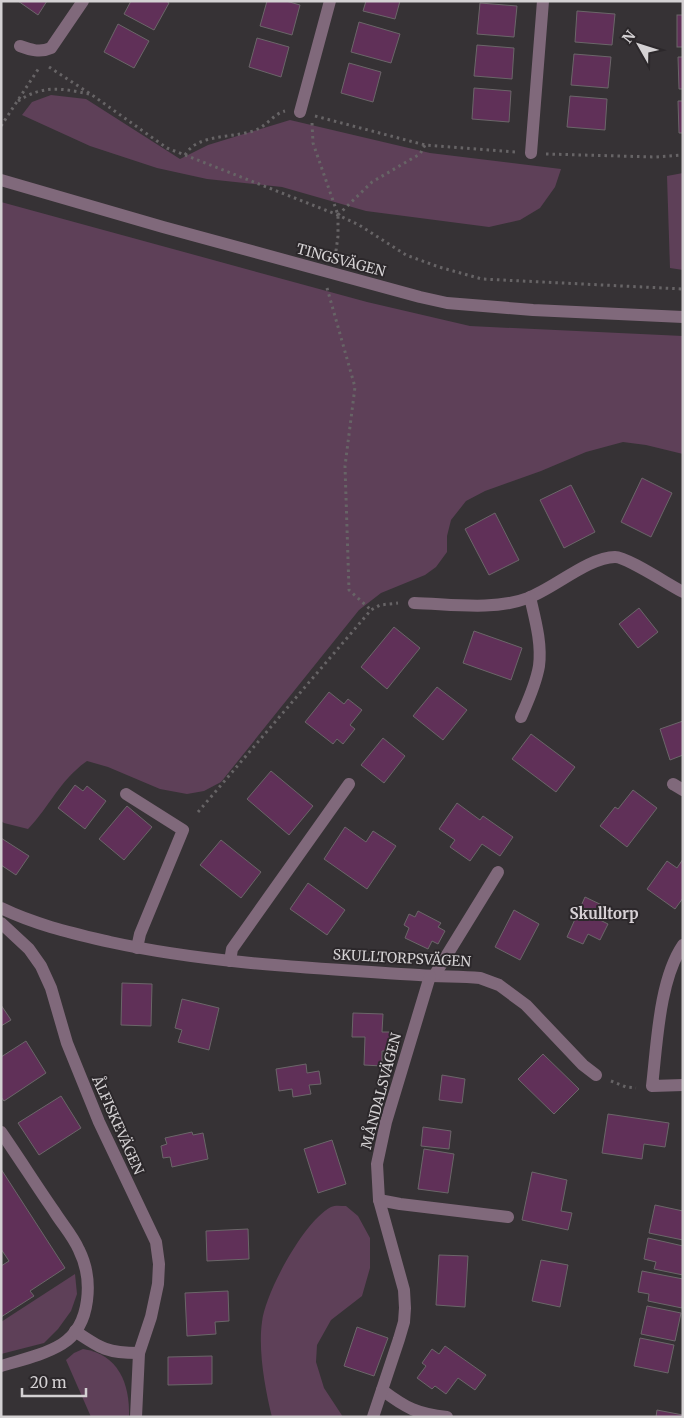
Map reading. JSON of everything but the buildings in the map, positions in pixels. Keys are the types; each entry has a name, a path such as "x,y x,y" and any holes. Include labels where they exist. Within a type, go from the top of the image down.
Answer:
{"street":[{"path":"20,46 31,50 44,51 51,48 83,1"},
{"path":"300,112 330,1"},
{"path":"531,154 543,1"},
{"name":"TINGSVÄGEN","path":"1,180 201,238 447,303 533,310 683,317"},
{"path":"414,603 483,605 514,602 530,597 581,569 615,557 626,560 683,592"},
{"path":"521,717 532,692 539,666 540,645 530,597"},
{"path":"230,961 232,949 349,784"},
{"path":"126,794 183,830 140,934 137,948"},
{"name":"MÅNDALSVÄGEN","path":"373,1417 402,1330 405,1308 404,1290 378,1200 377,1164 386,1122 432,976 498,872"},
{"name":"SKULLTORPSVÄGEN","path":"1,908 24,919 57,930 137,948 230,961 480,978 499,985 526,1005 583,1065 596,1075"},
{"name":"ÅLFISKEVÄGEN","path":"1,924 29,949 41,966 51,988 67,1043 95,1113 156,1242 159,1264 158,1284 151,1317 139,1353 136,1417"},
{"path":"683,945 665,990 652,1086 683,1085"},
{"path":"1,1132 79,1249 87,1277 88,1295 84,1314 75,1331 64,1343 50,1350 1,1366"},
{"path":"378,1200 508,1218"},
{"path":"75,1331 107,1351 139,1353"},
{"path":"382,1390 400,1404 414,1410 428,1415 447,1417"}],"path":[{"path":"1,126 42,63 92,95 167,148 338,215 360,225 406,255 439,267 482,279 683,288"},
{"path":"17,101 31,93 48,90 67,89 92,95"},
{"path":"185,155 196,144 257,130 278,113 286,110 300,112"},
{"path":"335,259 338,215 314,143 311,115 426,145 531,154 683,156"},
{"path":"338,215 372,182 420,154 426,145"},
{"path":"327,288 355,387 345,466 349,590 371,610"},
{"path":"198,812 371,610 390,602 414,603"},
{"path":"596,1075 626,1087 652,1086"}],"shaded area":[{"path":"51,95 86,99 180,159 208,145 290,120 430,153 561,169 555,187 540,208 520,220 489,227 366,211 282,187 207,179 157,168 90,146 22,115 32,102"},
{"path":"683,173 683,270 670,268 667,176"},
{"path":"1,202 367,302 470,326 683,336 683,454 646,445 623,442 586,452 541,471 485,491 466,501 451,520 447,536 447,552 436,567 425,575 381,593 359,610 221,782 204,791 187,794 160,789 108,767 87,761 69,776 28,829 4,823 1,821"},
{"path":"346,1206 358,1216 370,1238 370,1268 362,1296 331,1320 317,1345 316,1362 324,1388 343,1417 272,1417 265,1382 261,1345 262,1322 270,1294 287,1259 309,1227 331,1207"},
{"path":"75,1274 77,1294 71,1311 58,1329 44,1343 1,1354 1,1322"},
{"path":"83,1349 105,1357 120,1372 127,1393 129,1417 91,1417 66,1360 74,1353"}],"district":[{"name":"Skulltorp","path":"604,914"}]}
